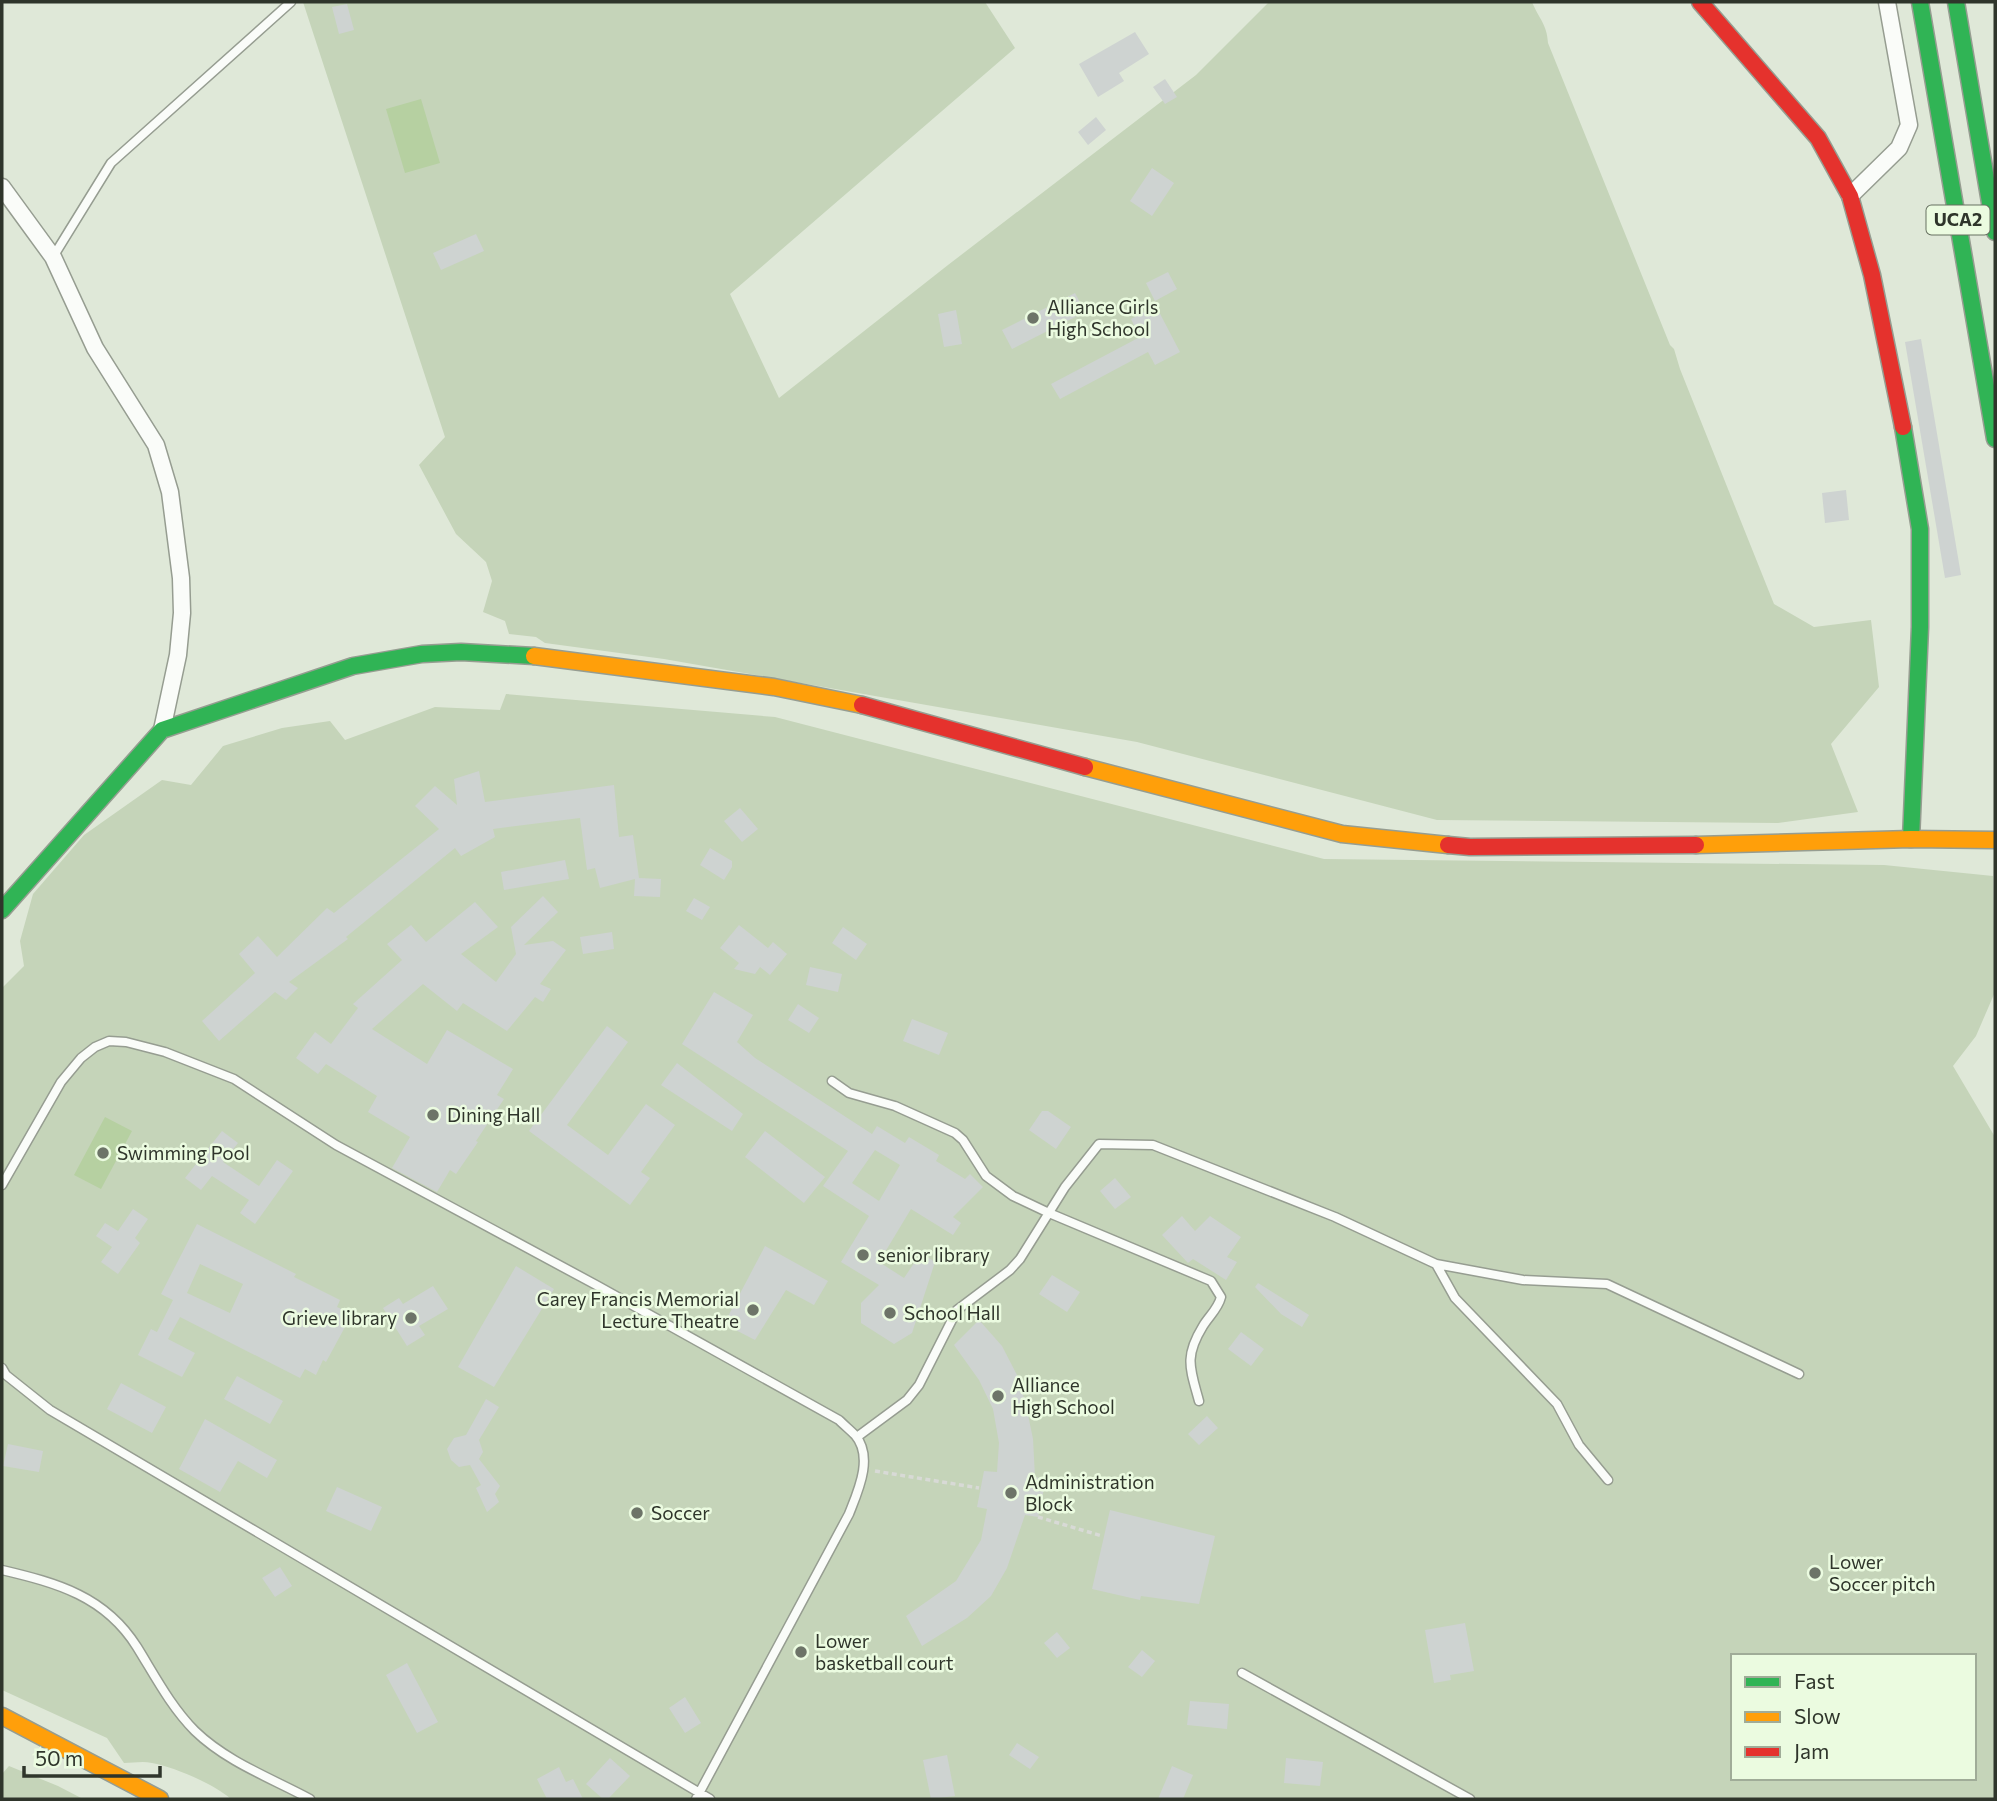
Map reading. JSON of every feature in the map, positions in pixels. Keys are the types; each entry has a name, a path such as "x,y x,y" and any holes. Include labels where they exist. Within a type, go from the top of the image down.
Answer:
{"main road":[{"path":"1700,2 1818,138 1850,196 1872,275 1907,445 1920,529 1920,627 1911,839"},
{"name":"UCA2","path":"1920,2 1995,439"},
{"name":"UCA2","path":"1956,2 1995,232"},
{"path":"2,910 162,730 352,666 422,654 461,652 516,654 774,687 847,701 1017,749 1342,834 1470,847 1717,845 1911,839 1995,840"},
{"path":"2,1716 160,1799"}],"street":[{"path":"1850,196 1899,148 1909,125 1888,2"},
{"path":"2,187 53,257 95,348 156,445 170,492 181,578 182,613 178,656 162,730"}],"lane":[{"path":"53,257 111,163 291,2"},
{"path":"2,1185 61,1082 81,1058 108,1041 126,1042 165,1052 234,1079 336,1145 839,1420 857,1437 864,1458 862,1483 849,1514 698,1796"},
{"path":"832,1081 849,1093 895,1106 955,1133 963,1140 986,1175 1013,1196 1211,1281 1221,1297 1219,1305 1203,1325 1190,1352 1190,1367 1199,1401"},
{"path":"857,1437 907,1400 919,1385 957,1310 1010,1270 1020,1259 1065,1187 1099,1144 1153,1145 1335,1217 1436,1264 1523,1280 1607,1284 1799,1374"},
{"path":"1436,1264 1455,1298 1557,1404 1579,1446 1608,1480"},
{"path":"2,1368 6,1375 50,1410 698,1796 709,1799"},
{"path":"2,1570 74,1591 98,1604 119,1621 177,1711 196,1732 221,1753 310,1799"},
{"path":"1242,1673 1470,1799"}],"path":[{"path":"863,1469 979,1488"},
{"path":"1038,1517 1102,1536"}],"shaded area":[{"name":"Alliance Girls High School","path":"303,2 985,2 1015,48 730,294 779,398 1196,75 1269,2 1532,2 1544,26 1548,43 1670,345 1674,349 1774,604 1814,627 1871,620 1879,687 1831,744 1858,812 1778,823 1437,820 1137,742 664,659 545,643 536,637 509,634 505,621 483,612 492,581 486,562 456,534 419,465 445,437"},
{"path":"421,99 440,163 405,173 386,109"},
{"name":"Alliance High School","path":"506,694 775,717 1324,859 1884,865 1993,876 1995,992 1976,1036 1953,1066 1995,1137 1995,1799 231,1799 204,1782 171,1768 149,1762 124,1763 107,1738 2,1690 2,988 24,966 20,941 33,894 84,835 162,780 191,785 223,746 282,728 330,721 345,740 435,707 500,710"},
{"name":"Swimming Pool","path":"105,1117 132,1131 101,1189 74,1175"},
{"path":"9,1766 83,1799 2,1799 2,1774"}],"building":[{"path":"347,4 354,30 339,34 332,7"},
{"path":"1135,32 1149,54 1119,73 1124,81 1098,97 1079,64"},
{"path":"1165,79 1177,97 1165,104 1153,87"},
{"path":"1096,117 1106,130 1088,145 1078,132"},
{"path":"1152,168 1174,183 1152,216 1130,201"},
{"path":"476,234 484,251 441,270 433,253"},
{"path":"1168,272 1177,289 1155,301 1146,283"},
{"path":"1075,293 1085,312 1012,349 1002,330"},
{"path":"1156,306 1180,352 1155,365 1148,352 1060,399 1051,384 1140,337 1131,319"},
{"path":"956,310 962,344 944,347 938,314"},
{"path":"1921,339 1961,575 1945,578 1905,342"},
{"path":"1846,490 1849,520 1825,523 1822,493"},
{"path":"479,771 485,802 614,785 619,837 633,835 639,878 661,879 660,897 634,896 635,879 600,888 595,868 587,870 580,818 493,829 495,837 461,856 455,848 346,937 348,939 289,982 298,988 286,1000 275,992 219,1041 202,1021 255,973 239,954 258,936 277,957 327,908 334,913 439,829 415,806 435,786 457,805 454,779"},
{"path":"740,808 758,829 742,842 724,821"},
{"path":"710,848 732,861 732,867 724,880 700,865"},
{"path":"565,860 569,879 504,890 501,872"},
{"path":"543,896 558,912 524,945 553,941 566,950 540,984 551,989 543,1002 535,997 507,1031 463,1003 457,1011 423,984 372,1029 427,1064 447,1030 513,1069 497,1095 504,1099 476,1141 478,1142 456,1174 450,1170 437,1192 392,1168 410,1137 368,1112 377,1096 326,1064 318,1074 296,1058 315,1032 331,1044 358,1008 353,1004 402,960 387,944 411,925 426,942 475,902 498,927 461,954 496,982 516,954 511,927"},
{"path":"694,898 710,907 702,920 686,911"},
{"path":"739,925 768,948 773,942 787,954 770,975 760,967 755,974 734,969 739,963 720,948"},
{"path":"843,927 867,944 856,960 832,943"},
{"path":"612,932 614,949 583,954 580,937"},
{"path":"810,967 842,974 838,992 806,985"},
{"path":"714,992 753,1015 737,1042 755,1058 872,1134 877,1126 905,1143 909,1137 939,1155 936,1161 965,1179 970,1174 983,1187 953,1217 961,1223 953,1235 911,1209 879,1262 904,1278 921,1253 935,1262 912,1333 894,1344 861,1323 861,1303 879,1285 841,1262 869,1216 823,1186 848,1151 682,1044","holes":["875,1150 900,1165 879,1201 852,1183"]},
{"path":"798,1004 819,1018 809,1033 788,1020"},
{"path":"912,1019 948,1033 939,1055 903,1041"},
{"path":"607,1026 628,1042 567,1125 608,1155 646,1104 675,1125 641,1172 650,1178 630,1205 529,1131"},
{"path":"677,1063 743,1114 732,1131 661,1085"},
{"path":"1042,1111 1048,1111 1071,1127 1056,1149 1029,1130"},
{"path":"222,1131 238,1143 223,1162 259,1186 277,1160 293,1171 255,1224 240,1213 249,1200 212,1176 201,1190 185,1178"},
{"path":"765,1131 825,1177 804,1203 745,1157"},
{"path":"1115,1178 1131,1197 1115,1209 1100,1191"},
{"path":"133,1209 148,1219 135,1238 140,1243 118,1274 101,1262 112,1247 96,1236 105,1223 118,1231"},
{"path":"1182,1216 1195,1231 1210,1216 1241,1237 1227,1257 1237,1262 1226,1280 1193,1259 1188,1263 1162,1235"},
{"path":"197,1224 296,1274 294,1277 340,1300 337,1307 348,1312 341,1325 345,1327 326,1362 323,1360 316,1375 305,1369 300,1378 180,1317 168,1339 195,1353 182,1377 138,1355 151,1329 157,1332 173,1300 161,1294","holes":["200,1264 243,1284 230,1313 187,1293"]},
{"path":"765,1246 828,1281 814,1305 786,1290 755,1340 724,1324"},
{"path":"516,1266 554,1289 494,1387 458,1367"},
{"path":"1052,1275 1080,1292 1067,1312 1039,1294"},
{"path":"1258,1283 1309,1315 1302,1327 1281,1314 1255,1287"},
{"name":"Grieve library","path":"433,1286 448,1309 419,1326 425,1335 407,1346 383,1308 399,1298 403,1304"},
{"name":"Administration Block","path":"979,1320 1002,1346 1017,1375 1033,1439 1035,1477 1046,1479 1038,1517 1025,1515 1007,1568 991,1596 967,1618 922,1646 906,1616 956,1581 981,1540 987,1509 977,1507 984,1471 997,1472 999,1443 993,1409 979,1380 954,1345"},
{"path":"1241,1332 1264,1349 1251,1366 1228,1349"},
{"path":"237,1376 283,1401 270,1424 224,1399"},
{"path":"121,1383 166,1407 152,1433 107,1409"},
{"path":"486,1399 499,1407 479,1440 483,1452 479,1459 500,1486 495,1494 499,1502 487,1512 476,1488 481,1485 470,1465 459,1467 451,1460 447,1449 454,1438 466,1435"},
{"path":"1207,1416 1218,1428 1199,1445 1188,1434"},
{"path":"205,1419 277,1460 267,1478 238,1461 220,1492 179,1469"},
{"path":"8,1444 43,1451 39,1472 3,1466"},
{"path":"337,1487 382,1507 371,1531 326,1511"},
{"path":"1110,1510 1215,1536 1199,1604 1141,1596 1140,1600 1092,1589"},
{"path":"280,1567 292,1586 275,1597 262,1578"},
{"path":"1465,1623 1474,1671 1450,1675 1451,1680 1434,1683 1425,1630"},
{"path":"1057,1632 1070,1648 1057,1658 1044,1643"},
{"path":"1142,1650 1155,1661 1142,1677 1128,1667"},
{"path":"407,1663 438,1722 417,1733 386,1675"},
{"path":"685,1697 701,1723 685,1733 669,1708"},
{"path":"1190,1701 1229,1704 1227,1729 1187,1725"},
{"path":"1017,1743 1039,1757 1030,1769 1009,1755"},
{"path":"947,1755 955,1796 931,1799 923,1760"},
{"path":"610,1758 630,1776 608,1799 603,1799 586,1784"},
{"path":"1286,1758 1323,1762 1320,1786 1284,1783"},
{"path":"1172,1766 1193,1775 1183,1799 1158,1799"},
{"path":"559,1767 566,1782 573,1779 583,1799 547,1799 537,1779"}],"traffic: fast":[{"path":"1920,2 1995,439"},
{"path":"1956,2 1995,232"},
{"path":"1903,427 1920,529 1920,627 1911,839"},
{"path":"2,910 162,730 353,666 422,654 461,652 534,656"}],"traffic: slow":[{"path":"534,656 774,687 862,705"},
{"path":"1085,767 1342,834 1448,845"},
{"path":"1696,845 1911,839 1995,840"},
{"path":"2,1716 160,1799"}],"traffic: jam":[{"path":"1700,2 1818,138 1850,196 1872,275 1903,427"},
{"path":"862,705 1085,767"},
{"path":"1448,845 1696,845"}],"place":[{"name":"Alliance Girls High School","path":"1033,318"},
{"name":"Dining Hall","path":"433,1115"},
{"name":"Swimming Pool","path":"103,1153"},
{"name":"senior library","path":"863,1255"},
{"name":"Carey Francis Memorial Lecture Theatre","path":"753,1310"},
{"name":"School Hall","path":"890,1313"},
{"name":"Grieve library","path":"411,1318"},
{"name":"Alliance High School","path":"998,1396"},
{"name":"Administration Block","path":"1011,1493"},
{"name":"Soccer","path":"637,1513"},
{"name":"Lower Soccer pitch","path":"1815,1573"},
{"name":"Lower basketball court","path":"801,1652"}]}
